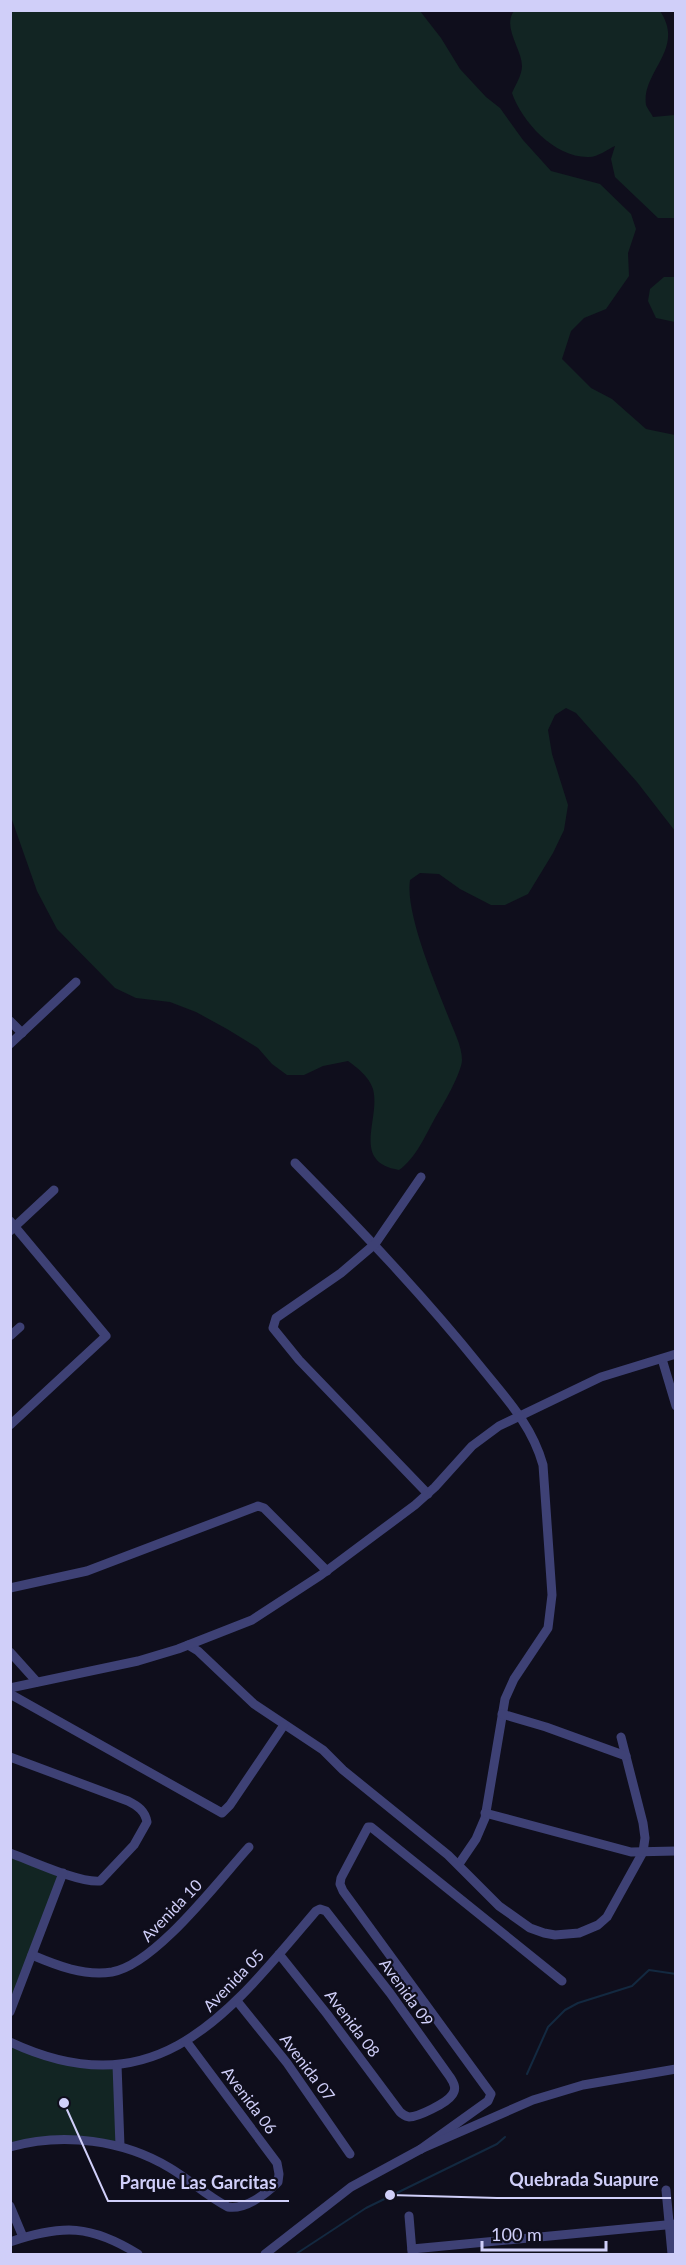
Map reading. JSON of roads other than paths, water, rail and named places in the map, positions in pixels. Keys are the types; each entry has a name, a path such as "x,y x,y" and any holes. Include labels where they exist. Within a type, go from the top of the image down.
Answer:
{"street":[{"path":"10,1044 76,982"},
{"path":"10,1021 22,1033"},
{"path":"295,1163 375,1244 438,1314 520,1416 538,1445 543,1465 552,1595 550,1617 545,1634 509,1688 502,1714 481,1830 459,1864"},
{"path":"421,1177 375,1244 341,1273 276,1318 273,1328 299,1360 428,1494"},
{"path":"10,1425 106,1336 12,1226 54,1190"},
{"path":"10,1336 20,1327"},
{"path":"10,1688 138,1661 188,1645 252,1620 327,1571 428,1494 479,1440 499,1426 601,1377 675,1354"},
{"path":"662,1359 675,1406"},
{"path":"10,1588 87,1571 258,1506 264,1508 327,1571"},
{"path":"188,1645 198,1651 254,1704 323,1750 344,1770 459,1864 490,1898 516,1919 544,1933 568,1934 589,1930 598,1925 607,1917 642,1852 645,1838 643,1823 621,1737"},
{"path":"10,1652 37,1682"},
{"path":"10,1694 222,1813 230,1805 284,1725"},
{"path":"502,1714 546,1727 626,1756"},
{"path":"10,1757 136,1804 144,1813 147,1822 141,1835 105,1878 96,1882 63,1873 10,1853"},
{"path":"485,1813 616,1848 642,1852 675,1851"},
{"path":"420,2149 488,2101 491,2094 343,1891 340,1884 341,1878 368,1827 371,1827 562,1981"},
{"name":"Avenida 10","path":"32,1956 75,1971 98,1973 128,1967 157,1948 249,1847"},
{"path":"10,2012 63,1873"},
{"name":"Avenida 05","path":"10,2042 61,2062 84,2065 117,2065 152,2058 186,2041 210,2025 237,2001 316,1911 320,1909 326,1911"},
{"name":"Avenida 09","path":"326,1911 390,1993 450,2077 455,2088 452,2095 442,2103 414,2116 407,2116 400,2112"},
{"name":"Avenida 08","path":"279,1954 400,2112"},
{"name":"Avenida 07","path":"237,2001 293,2070 350,2154"},
{"name":"Avenida 06","path":"120,2146 135,2150 166,2166 228,2207 240,2207 278,2181 277,2163 186,2041"},
{"path":"10,2147 29,2142 52,2140 120,2146 117,2065"},
{"path":"265,2254 351,2187 420,2149 533,2100 583,2085 675,2069"},
{"path":"666,2190 672,2225 672,2254"},
{"path":"10,2206 23,2237"},
{"path":"409,2216 412,2252 672,2225"},
{"path":"10,2242 56,2229 78,2229 103,2237 138,2254"}],"waterway":[{"path":"527,2074 548,2027 565,2010 578,2003 632,1986 649,1970 676,1974"},
{"path":"296,2254 366,2208 497,2144 505,2137"}],"place":[{"name":"Parque Las Garcitas","path":"64,2103"},
{"name":"Quebrada Suapure","path":"390,2195"}]}
